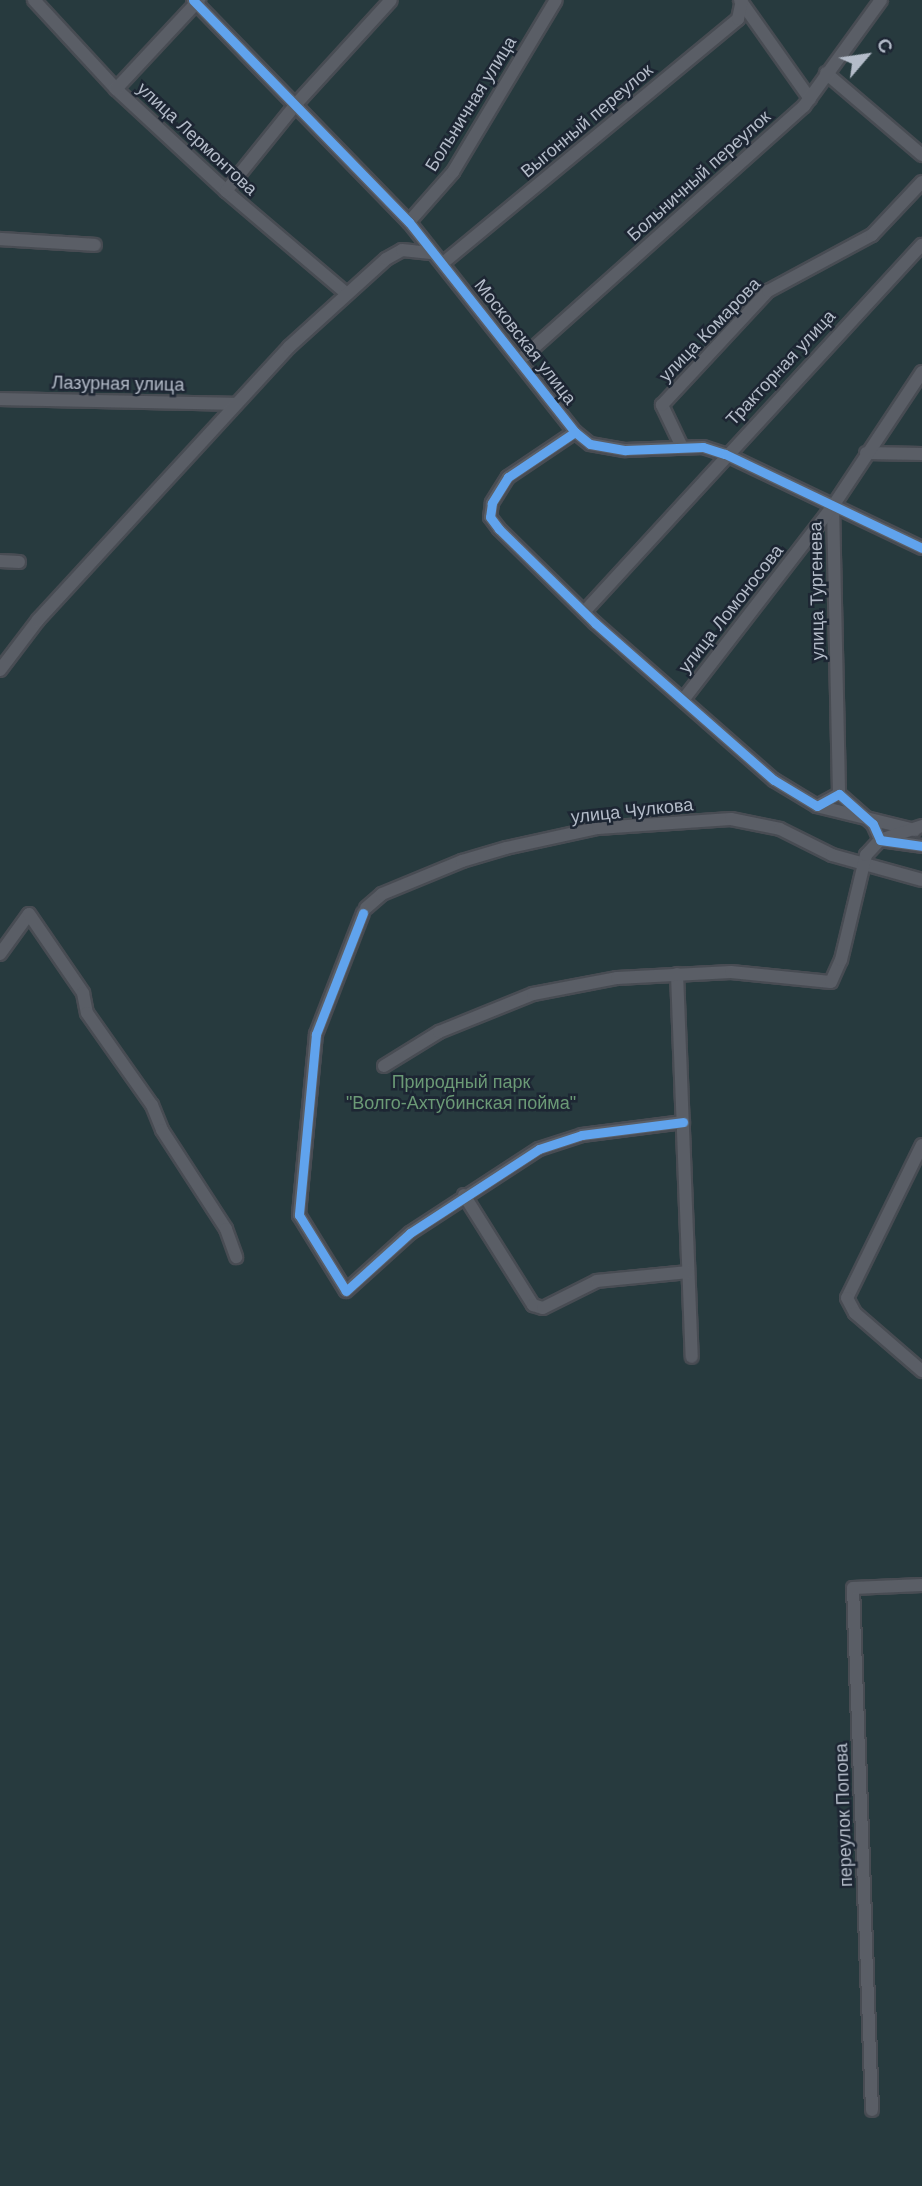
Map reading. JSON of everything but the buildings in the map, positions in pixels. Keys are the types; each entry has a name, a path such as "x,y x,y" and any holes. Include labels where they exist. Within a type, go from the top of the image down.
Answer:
{"street":[{"name":"улица Лермонтова","path":"35,0 116,89 226,191 346,293"},
{"path":"226,191 298,103 391,0"},
{"name":"Больничная улица","path":"409,222 453,172 556,0"},
{"path":"741,0 810,99"},
{"name":"Выгонный переулок","path":"443,263 738,19 741,0"},
{"name":"Больничный переулок","path":"520,360 810,99 826,73 881,0"},
{"path":"116,89 196,1"},
{"name":"Московская улица","path":"196,1 298,103 409,222 575,432 605,450 682,447 725,454 922,548"},
{"path":"826,73 922,155"},
{"name":"улица Комарова","path":"682,447 662,405 768,291 872,235 922,182"},
{"path":"0,239 95,245"},
{"name":"Тракторная улица","path":"583,612 725,454 922,245"},
{"path":"0,670 38,620 236,404 346,293 402,250 431,253"},
{"name":"улица Тургенева","path":"839,794 833,506 922,372"},
{"name":"Лазурная улица","path":"0,400 236,404"},
{"path":"575,432 508,477 492,503 490,517 541,574 774,780 817,806 849,816 864,816 919,830"},
{"path":"866,453 922,454"},
{"name":"улица Ломоносова","path":"683,700 833,506"},
{"path":"0,562 19,562"},
{"path":"817,806 839,794 864,816 880,840 922,846"},
{"name":"улица Чулкова","path":"464,1195 419,1227 346,1291 299,1214 316,1034 365,910 382,894 462,861 598,828 736,819 780,829 832,855 922,880"},
{"path":"384,1066 439,1032 533,994 617,978 732,972 831,982 866,855 880,840 919,830"},
{"path":"0,954 29,914 83,993 87,1013 152,1105 162,1130 226,1229 236,1256"},
{"path":"677,974 692,1357"},
{"path":"682,1122 582,1135 539,1149 464,1195 533,1305 543,1308 597,1281 688,1272"},
{"path":"922,1145 848,1289 846,1298 855,1313 922,1371"},
{"name":"переулок Попова","path":"872,2110 853,1588 922,1585"}],"green space":[{"name":"Природный парк \"Волго-Ахтубинская пойма\"","path":"0,0 922,0 922,2186 0,2186"}],"cycle path":[{"path":"193,0 409,222 575,432 590,444 625,450 703,447 725,454 922,548"},
{"path":"575,432 508,477 492,503 490,517 499,529 595,623 774,780 817,806 839,794 873,824 880,840 922,846"},
{"path":"363,913 316,1034 299,1215 346,1291 410,1233 539,1149 582,1135 683,1122"}]}
